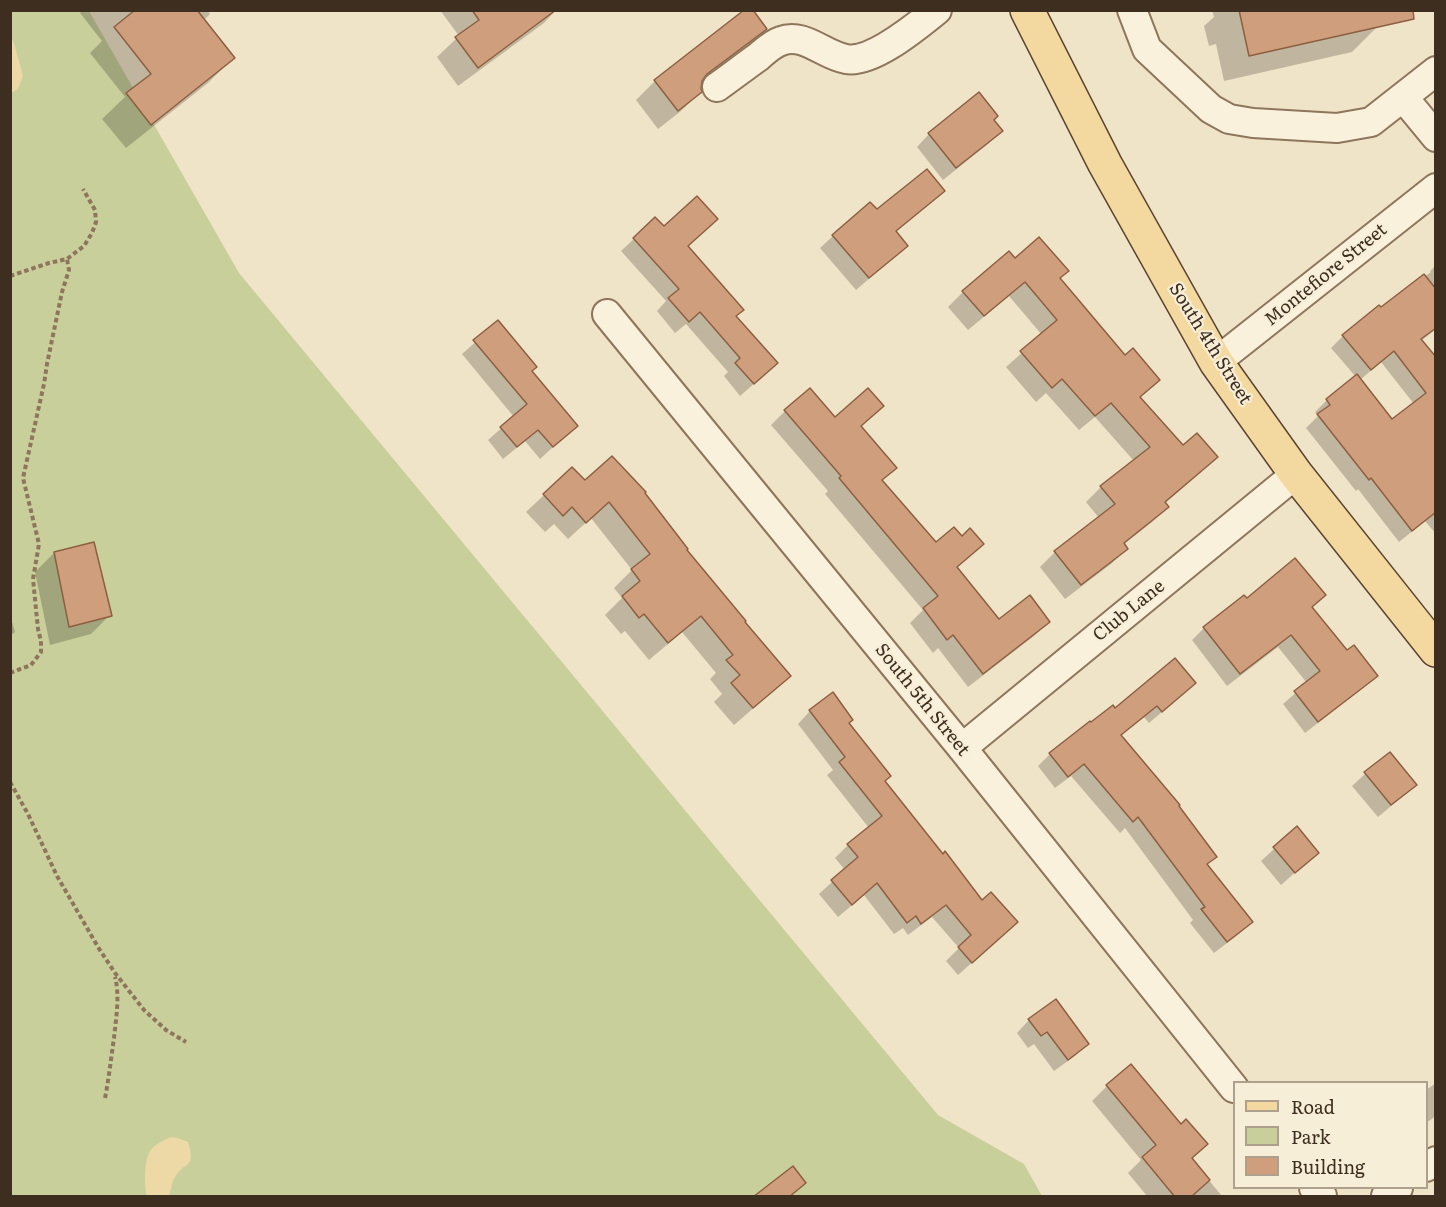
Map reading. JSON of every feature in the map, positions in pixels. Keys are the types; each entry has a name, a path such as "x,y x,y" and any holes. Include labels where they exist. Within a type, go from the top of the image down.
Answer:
{"main road":[{"name":"South 4th Street","path":"1028,10 1105,164 1216,362 1296,474 1436,650"}],"street":[{"path":"717,87 782,40 797,39 847,60 866,57 886,47 938,10"},
{"path":"1132,10 1146,49 1211,109 1229,119 1253,123 1338,128 1371,122 1436,71"},
{"path":"1403,97 1436,137"},
{"name":"Montefiore Street","path":"1216,362 1436,188"},
{"name":"South 5th Street","path":"607,314 962,748 1233,1087"},
{"name":"Club Lane","path":"962,748 1296,474"}],"path":[{"path":"10,276 67,259 84,246 96,222 95,210 83,189"},
{"path":"10,673 31,665 41,652 33,579 39,544 22,478 45,384 62,292 69,270 67,259"},
{"path":"10,782 57,876 115,973 144,1010 166,1030 186,1042"},
{"path":"105,1098 110,1075 117,1006 115,973"}],"green space":[{"path":"11,11 89,11 239,273 938,1115 1024,1164 1042,1196 11,1196"}],"sand":[{"path":"11,37 23,76 18,89 11,93"},
{"path":"171,1137 188,1142 190,1161 175,1177 169,1196 147,1196 145,1174 148,1155 154,1146"}],"building":[{"path":"135,10 197,10 235,58 151,125 126,93 151,74 114,27"},
{"path":"472,10 556,10 478,68 455,37 479,20"},
{"path":"744,10 753,10 767,29 707,74 702,81 702,92 678,111 654,80"},
{"path":"1239,10 1413,10 1414,19 1249,56"},
{"path":"979,92 998,116 994,120 1003,131 956,168 928,133"},
{"path":"927,169 945,191 896,231 908,246 869,278 832,235 870,202 877,209"},
{"path":"697,196 718,219 688,246 744,310 736,316 778,363 754,384 735,363 740,358 700,312 689,322 668,298 679,289 633,238 655,217 664,226"},
{"path":"1039,237 1069,271 1060,278 1125,355 1133,348 1160,380 1140,397 1183,445 1197,433 1218,457 1165,502 1169,507 1124,543 1128,549 1081,585 1054,551 1115,504 1100,486 1150,447 1111,403 1095,416 1062,379 1052,388 1020,351 1057,320 1025,282 984,316 962,291 1009,251 1015,258"},
{"path":"1424,274 1436,289 1436,328 1421,339 1436,357 1436,512 1412,531 1317,414 1330,405 1326,399 1357,374 1392,419 1426,393 1394,351 1371,370 1342,335 1379,305 1381,307"},
{"path":"498,320 537,367 532,371 578,426 553,447 538,430 517,447 500,427 527,404 473,340"},
{"path":"810,388 835,417 868,388 884,406 861,426 897,468 882,480 936,542 954,527 962,536 970,528 984,544 957,567 999,619 1030,595 1050,622 983,674 953,635 947,640 923,608 938,596 839,478 841,476 784,410"},
{"path":"612,456 646,492 687,550 791,676 753,708 731,683 740,675 726,660 733,655 701,616 668,643 644,614 639,618 622,596 640,581 631,569 650,554 609,502 586,523 572,507 563,516 543,494 572,467 585,480"},
{"path":"94,542 112,616 69,627 54,552"},
{"path":"1295,558 1326,595 1312,607 1347,650 1354,645 1378,676 1318,722 1294,691 1320,671 1291,635 1240,674 1203,627 1244,595 1247,598"},
{"path":"1175,658 1196,683 1162,712 1157,706 1121,735 1180,805 1217,857 1207,864 1253,922 1227,942 1201,909 1205,907 1138,817 1133,822 1084,764 1068,777 1049,753 1113,705 1115,708"},
{"path":"833,692 853,720 849,723 891,776 885,781 943,854 945,851 982,900 991,892 1018,922 972,963 958,947 971,935 946,905 921,924 916,916 907,923 877,883 852,905 831,880 858,857 847,844 882,816 839,762 845,757 809,710"},
{"path":"1390,752 1417,785 1391,805 1364,772"},
{"path":"1297,826 1319,853 1295,873 1273,847"},
{"path":"1056,999 1089,1044 1068,1060 1047,1032 1041,1036 1028,1019"},
{"path":"1131,1064 1181,1124 1186,1119 1208,1144 1192,1158 1210,1180 1191,1197 1175,1197 1142,1157 1156,1145 1106,1085"},
{"path":"793,1166 806,1183 789,1197 753,1197"}]}
